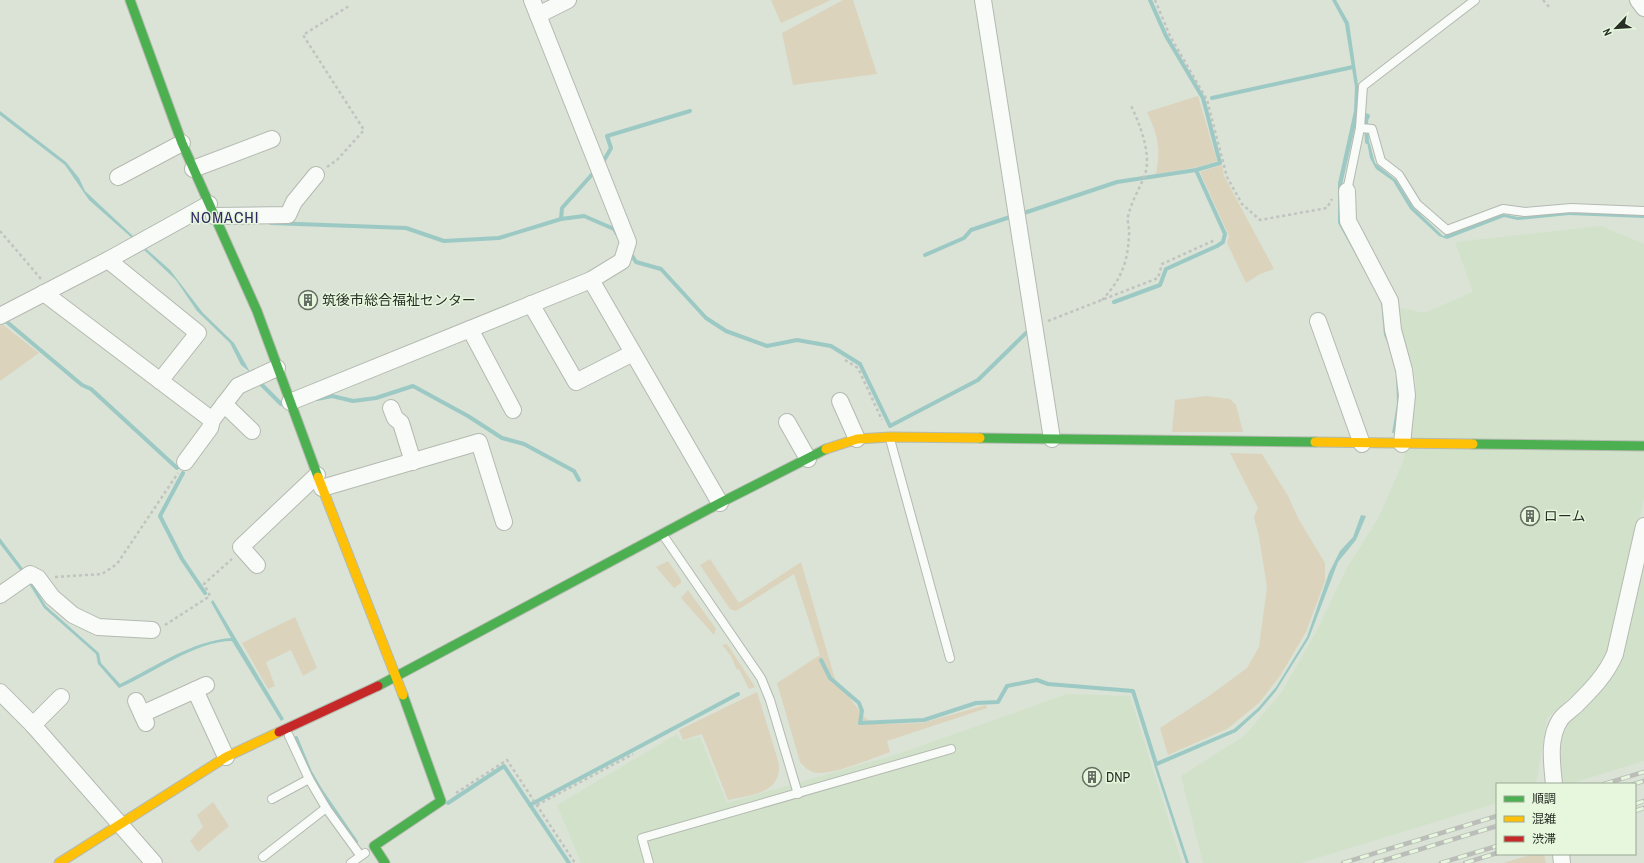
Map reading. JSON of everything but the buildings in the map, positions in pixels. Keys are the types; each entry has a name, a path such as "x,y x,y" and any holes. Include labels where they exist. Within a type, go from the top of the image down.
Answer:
{"street":[{"path":"130,0 182,143 257,311 319,481 397,677 441,801 374,846 385,863"},
{"path":"290,402 591,280 622,261 628,242 532,0"},
{"path":"538,15 568,0"},
{"path":"983,0 1052,440"},
{"path":"1638,0 1644,8"},
{"path":"193,169 272,138"},
{"path":"118,177 182,143"},
{"path":"0,316 108,260 212,210 288,215 294,202 316,175"},
{"path":"1341,193 1348,221 1390,301 1393,330 1404,370 1407,395 1402,444"},
{"path":"108,260 198,333 160,381"},
{"path":"591,280 720,503"},
{"path":"47,292 212,420"},
{"path":"531,304 576,382 633,353"},
{"path":"1318,321 1362,444"},
{"path":"470,329 513,410"},
{"path":"185,462 210,428 212,420 238,386 277,368"},
{"path":"840,401 857,439"},
{"path":"224,404 252,431"},
{"path":"391,408 395,418 401,423 413,462"},
{"path":"787,422 808,459"},
{"path":"59,863 119,823 226,757 397,677 720,503 826,449 857,439 890,437 1362,444 1644,446"},
{"path":"257,565 241,547 319,481 413,462 479,442 504,522"},
{"path":"1554,783 1551,755 1554,737 1560,720 1601,680 1609,669 1615,654 1644,526"},
{"path":"0,595 30,574 38,578 52,597 73,615 98,627 152,630"},
{"path":"141,713 201,687 226,757"},
{"path":"0,692 33,725 154,863"},
{"path":"33,725 61,697"}],"lane":[{"path":"1341,193 1360,128 1363,86 1475,0"},
{"path":"1360,128 1372,129 1381,161 1399,175 1417,204 1447,230 1503,209 1525,212 1571,208 1644,211"},
{"path":"890,437 950,658"},
{"path":"663,534 761,678 770,700 798,794"},
{"path":"289,736 309,780 326,808 360,855"},
{"path":"649,863 642,838 951,749"},
{"path":"272,800 309,780"},
{"path":"263,858 326,808"},
{"path":"351,863 374,846"}],"path":[{"path":"1155,0 1170,36 1207,100 1227,177 1242,204 1260,220 1327,208 1341,193"},
{"path":"1544,0 1550,8"},
{"path":"316,175 337,160 364,130 303,36 349,6"},
{"path":"1102,300 1114,288 1123,272 1130,234 1128,219 1130,205 1146,172 1145,146 1140,127 1130,104"},
{"path":"0,230 47,292"},
{"path":"1034,327 1158,278 1162,264 1215,240"},
{"path":"845,360 858,368 890,437"},
{"path":"38,578 102,574 117,564 185,462"},
{"path":"152,630 170,623 210,596 204,584 243,550"},
{"path":"537,805 633,754"},
{"path":"441,801 452,796 507,760 575,863"}],"shaded area":[{"path":"771,0 831,0 781,23"},
{"path":"843,0 853,0 877,74 793,85 782,33"},
{"path":"1198,96 1217,161 1198,167 1156,174 1158,165 1158,142 1147,112"},
{"path":"1222,165 1224,176 1274,269 1260,274 1246,283 1227,243 1229,236 1200,172"},
{"path":"1601,226 1644,244 1644,498 1621,603 1604,667 1547,718 1536,783 1496,783 1496,803 1301,863 1203,863 1181,776 1244,736 1281,693 1316,632 1348,566 1379,517 1403,462 1416,386 1414,370 1395,307 1424,313 1473,292 1455,242"},
{"path":"2,324 39,353 0,381 0,326"},
{"path":"1206,396 1230,399 1236,405 1243,432 1172,432 1175,400"},
{"path":"1230,453 1262,454 1288,496 1298,518 1325,563 1325,581 1306,632 1280,676 1259,703 1227,729 1168,755 1160,728 1209,696 1247,668 1259,647 1267,587 1259,537 1254,517 1258,508"},
{"path":"710,559 739,603 801,562 835,679 866,719 879,724 922,723 986,705 987,708 887,741 890,752 864,762 825,773 810,771 800,762 777,683 820,655 794,574 736,611 730,609 700,565"},
{"path":"668,561 681,580 681,583 674,588 656,567"},
{"path":"1644,567 1644,761 1572,783 1559,783 1563,725 1605,687 1616,662"},
{"path":"688,590 716,629 714,635 681,598"},
{"path":"295,617 317,668 303,676 291,650 266,662 275,686 268,689 242,643"},
{"path":"727,644 755,687 749,689 739,669 737,670 731,656 722,645"},
{"path":"757,692 779,764 778,774 775,782 763,791 728,800 702,734 683,740 679,730"},
{"path":"1067,694 1130,696 1182,863 581,863 557,805 677,734 681,741 700,737 727,803 898,754"},
{"path":"213,802 229,826 198,852 190,841 203,827 197,815"},
{"path":"1531,855 1544,855 1546,863 1503,863"}],"water":[{"path":"1332,0 1336,0 1349,23 1358,85 1358,114 1342,185 1382,293 1400,376 1399,432 1392,433 1397,404 1396,373 1394,357 1384,335 1381,300 1338,223 1338,183 1354,111 1355,87 1345,24"},
{"path":"0,111 66,162 79,178 85,191 133,236 132,238 89,200 65,165 0,115"},
{"path":"1366,136 1370,144 1375,163 1396,180 1413,207 1443,236 1503,214 1518,217 1570,212 1642,214 1644,215 1644,218 1569,215 1518,220 1504,217 1447,239 1439,236 1410,209 1393,181 1376,169 1370,158"},
{"path":"143,246 170,270 203,313 234,343 250,372 241,365 230,343 197,311 176,280 141,247"},
{"path":"1361,515 1366,516 1356,540 1338,562 1309,638 1276,691 1260,710 1236,732 1157,766 1189,863 1186,863 1154,765 1156,762 1234,729 1258,708 1276,687 1307,637 1329,573 1340,551 1353,537"},
{"path":"0,538 24,570 46,606 99,653 101,663 120,684 188,649 216,640 231,638 211,602 213,600 284,719 281,721 232,641 218,642 189,652 119,688 98,664 96,654 44,608 23,574 0,544"}],"waterway":[{"path":"1114,302 1160,285 1166,269 1217,246 1223,242 1225,234 1196,170 1220,163 1203,98 1166,36 1150,0"},
{"path":"1212,98 1353,67"},
{"path":"602,164 611,148 607,136 690,111"},
{"path":"1361,114 1368,116 1366,120 1367,142"},
{"path":"561,219 562,208 596,170"},
{"path":"1021,214 1117,182 1196,170"},
{"path":"271,223 406,228 444,241 499,238 561,219 584,216 614,229 617,234"},
{"path":"925,255 964,238 971,230 1013,216"},
{"path":"629,251 636,262 661,269 706,318 726,331 767,346 797,340 831,346 860,364 890,426 978,380 1026,333"},
{"path":"7,322 82,385 91,389 177,468"},
{"path":"258,381 281,404"},
{"path":"317,399 332,396 353,401 376,398 413,386 468,416 502,438 524,444 574,471 579,480"},
{"path":"183,473 160,516 182,559 205,593"},
{"path":"821,660 830,678 859,703 862,711 860,723 924,720 976,703 998,702 1007,686 1037,680 1048,684 1133,691 1156,764"},
{"path":"530,805 738,694"},
{"path":"296,738 310,772 321,791 356,842"},
{"path":"448,803 504,766 569,863"}],"railway":[{"path":"1607,783 1644,772"},
{"path":"1636,783 1644,781"},
{"path":"1636,804 1644,801"},
{"path":"1636,811 1644,808"},
{"path":"1343,863 1496,816"},
{"path":"1375,863 1496,826"},
{"path":"1441,863 1496,846"},
{"path":"1465,863 1496,853"}],"traffic: fast":[{"path":"130,0 182,143 257,311 318,477"},
{"path":"980,438 1315,442"},
{"path":"1473,444 1644,446"},
{"path":"378,686 720,503 826,449"},
{"path":"385,863 374,846 441,801 403,695"}],"traffic: slow":[{"path":"826,449 857,439 890,437 980,438"},
{"path":"1315,442 1473,444"},
{"path":"318,477 403,695"},
{"path":"59,863 226,757 279,732"}],"traffic: jam":[{"path":"279,732 378,686"}],"place":[{"name":"筑後市総合福祉センター","path":"308,300"},
{"name":"ローム","path":"1530,516"},
{"name":"DNP","path":"1092,777"}],"district":[{"name":"NOMACHI","path":"225,217"}]}
